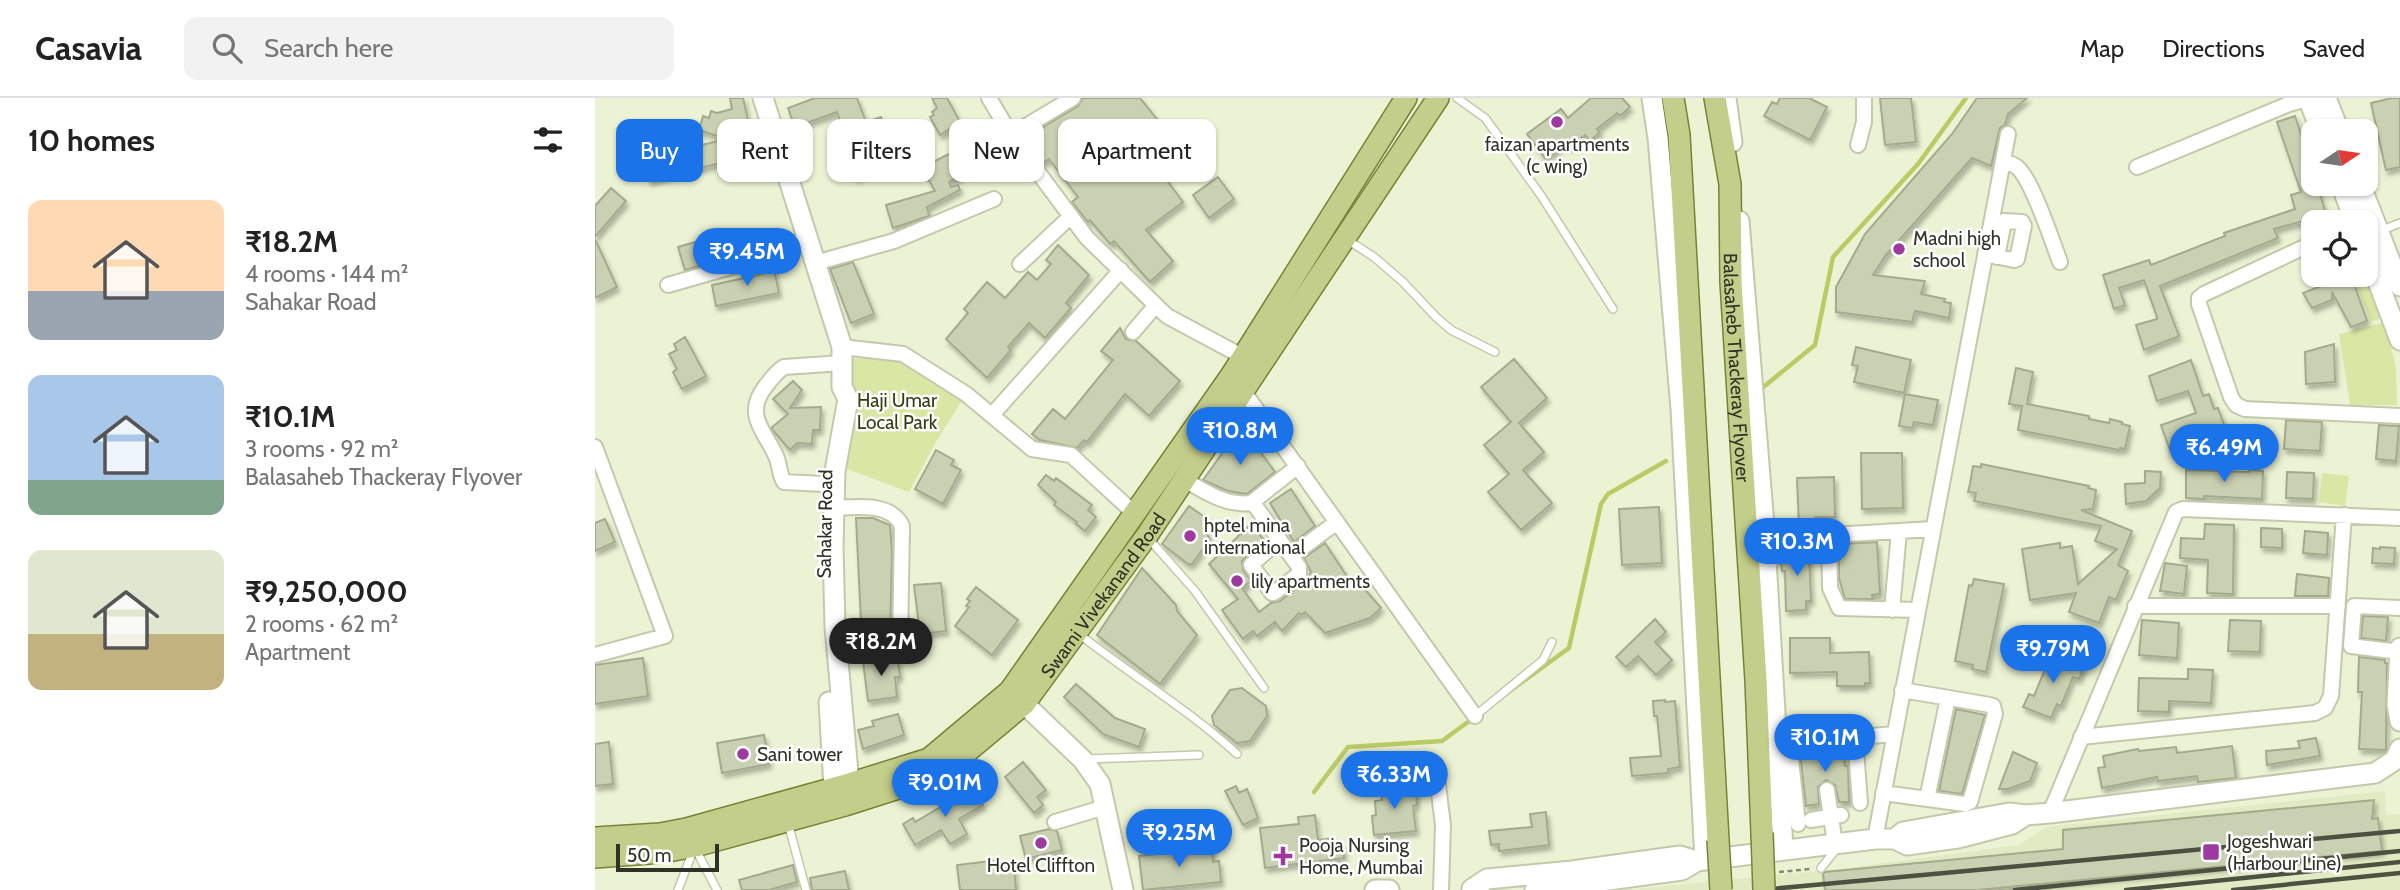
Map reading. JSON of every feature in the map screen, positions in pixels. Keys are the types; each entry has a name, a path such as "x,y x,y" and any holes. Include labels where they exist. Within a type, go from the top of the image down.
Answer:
{"main road":[{"name":"Swami Vivekanand Road","path":"595,838 660,834 691,838 787,820 939,775 1077,632 1146,537 1185,480 1237,383 1406,98"},
{"name":"Swami Vivekanand Road","path":"1251,361 1345,238 1438,98"},
{"path":"1673,98 1679,135 1721,890"},
{"name":"Balasaheb Thackeray Flyover","path":"1715,98 1730,184 1731,282 1755,667 1762,833 1767,881"},
{"name":"Swami Vivekanand Road","path":"595,856 663,852 691,838 929,759 1017,697 1134,513 1237,383"}],"street":[{"name":"Sahakar Road","path":"763,98 842,355 842,387 848,399 835,471 834,508 828,547"},
{"path":"989,98 1001,119"},
{"path":"1038,119 1073,98"},
{"path":"1651,98 1659,148 1681,409 1694,859"},
{"path":"1726,98 1764,525 1783,849"},
{"path":"1858,145 1864,122 1864,98"},
{"path":"2137,167 2309,98 2317,119"},
{"path":"2326,98 2334,119"},
{"path":"1875,839 1933,529 1991,255 2008,134"},
{"path":"2003,161 2015,165 2024,176 2060,262"},
{"path":"1044,180 1087,238 1167,316 1251,361"},
{"path":"815,263 894,241 995,199"},
{"path":"1020,264 1071,216"},
{"path":"668,285 766,257 808,238"},
{"path":"2301,249 2204,293 2199,298 2231,397 2236,405 2245,410 2400,416"},
{"path":"2378,250 2390,279 2400,340"},
{"path":"2378,264 2390,279"},
{"path":"992,415 1121,270"},
{"path":"1133,332 1156,305"},
{"path":"823,484 784,482 778,461 757,420 756,404 759,394 784,367 842,355 903,354 967,394 1032,449 1071,455 1134,513"},
{"path":"1237,383 1475,716"},
{"name":"Sahakar Road","path":"842,387 834,399 823,484 842,786"},
{"path":"595,656 665,636 596,453"},
{"path":"1185,480 1236,504 1251,503 1298,466"},
{"path":"1251,503 1279,540 1299,567 1299,574 1272,593 1251,565 1279,540"},
{"path":"832,656 900,643 902,526 897,517 884,511 871,508 834,508"},
{"path":"2050,813 2176,512 2183,509 2400,518"},
{"path":"2081,737 2315,713 2325,708 2331,696 2344,516"},
{"path":"1291,556 1337,522"},
{"path":"1777,613 1773,543 1781,538 1933,529"},
{"path":"1892,610 1899,531"},
{"path":"1829,535 1831,588 1839,608 1917,610"},
{"path":"2135,606 2338,606"},
{"path":"2400,608 2354,606 2350,646 2400,650 2397,704 2400,721"},
{"path":"1883,793 1965,804 1970,802 1995,713 1990,705 1902,690"},
{"path":"1017,697 1083,760 1100,784 1123,890"},
{"path":"1927,799 1948,698"},
{"path":"1836,816 1804,822 1791,747 1797,742 1894,734"},
{"path":"1855,737 1860,803"},
{"path":"1470,890 1487,879 1527,885 1694,859 1895,839 1903,832 2009,813 2050,813 2375,773 2395,760 2400,748"},
{"path":"1438,785 1443,825 1441,890"},
{"path":"1827,790 1836,816 1838,844"},
{"path":"1055,822 1105,807"},
{"path":"1375,890 1389,890"}],"lane":[{"path":"1457,98 1485,118 1542,197 1613,309"},
{"path":"2378,223 2400,223"},
{"path":"1345,238 1384,266 1451,330 1495,352"},
{"path":"1146,537 1195,591 1264,688"},
{"path":"1077,632 1116,663 1192,715 1237,754"},
{"path":"1475,716 1543,660 1552,642"},
{"path":"1083,760 1199,755"},
{"path":"787,820 806,890"},
{"path":"678,890 691,838"},
{"path":"691,838 717,890"},
{"path":"1821,868 1838,844"}],"path":[{"path":"1767,881 1821,868"}],"shaded area":[{"path":"2385,791 2386,815 2400,814 2400,890 1624,890 1839,869 2019,845 2046,827"}],"green space":[{"path":"2378,268 2395,313 2371,322 2358,287 2378,287"},
{"path":"2385,322 2396,368 2397,405 2350,405 2339,334"},
{"name":"Haji Umar Local Park","path":"903,354 966,394 909,492 847,469 850,359"},
{"path":"2322,473 2349,476 2345,506 2319,502"}],"building":[{"path":"730,98 743,98 748,119 717,119 717,136 703,131 703,116 709,118 711,111 717,113 732,109"},
{"path":"815,98 857,98 865,119 839,119 837,112 813,121 792,119 788,108"},
{"path":"932,98 947,98 958,119 949,119 949,129 940,135 935,119 930,117 937,108"},
{"path":"1083,98 1140,98 1157,119 1058,119 1058,171 1049,159 1044,162 1044,127 1078,106"},
{"path":"1591,98 1622,98 1630,107 1620,116 1617,113 1597,129 1600,132 1590,141 1585,135 1569,147 1566,143 1545,158 1527,134 1561,109 1568,118"},
{"path":"1780,98 1809,98 1827,107 1810,140 1764,116 1772,102 1777,104"},
{"path":"1880,98 1911,98 1916,142 1885,145"},
{"name":"Madni high school","path":"1977,98 2027,98 2008,114 2005,125 2000,128 1991,166 1972,158 1885,256 1873,275 1925,281 1921,294 1945,299 1944,302 1951,303 1949,318 1915,311 1912,322 1836,312 1836,287 1865,234 1952,134"},
{"path":"2400,98 2400,167 2386,170 2378,134 2378,119 2375,119 2371,103"},
{"path":"2295,116 2301,134 2301,192 2277,122"},
{"path":"717,141 717,164 703,167 703,145"},
{"path":"949,154 949,182 951,187 958,185 960,190 927,207 929,216 893,228 886,205 935,191 930,182 935,182 935,161"},
{"path":"1218,177 1234,199 1209,218 1193,195 1211,182 1216,182"},
{"path":"1067,182 1168,182 1183,202 1146,230 1173,261 1150,282 1114,241 1110,244 1090,220 1088,222 1072,202 1078,197"},
{"path":"611,188 626,201 595,237 595,206"},
{"path":"2301,192 2301,196 2321,196 2325,210 2301,210 2301,222 2274,229 2278,238 2160,286 2179,336 2144,350 2136,325 2157,317 2144,280 2119,288 2125,305 2114,309 2103,275 2149,260 2151,265 2225,236 2224,233 2295,209 2291,195"},
{"path":"595,239 617,287 595,298"},
{"path":"695,242 702,265 685,270 678,247"},
{"path":"1058,245 1089,275 1066,303 1071,308 1045,338 1029,323 1008,347 1011,350 987,378 946,339 968,313 964,309 987,282 1005,298 1028,272 1037,280 1051,264 1046,260"},
{"path":"853,262 874,314 851,323 830,269"},
{"path":"773,265 779,293 716,306 712,285 763,274 761,268"},
{"path":"2318,287 2355,287 2367,321 2351,327 2332,292 2332,300 2312,308 2303,293"},
{"path":"1120,328 1126,339 1136,341 1180,381 1149,416 1125,394 1087,442 1084,440 1077,448 1040,440 1032,434 1053,409 1065,419 1113,360 1101,351"},
{"path":"685,337 706,376 682,389 673,372 677,369 669,354 677,350 674,344"},
{"path":"2334,344 2335,382 2306,384 2305,352"},
{"path":"1856,347 1911,360 1904,393 1854,382 1858,366 1852,365"},
{"path":"1514,359 1547,398 1519,423 1544,452 1523,470 1552,503 1521,530 1488,492 1509,474 1484,445 1511,422 1481,387"},
{"path":"2191,360 2203,396 2209,394 2214,409 2218,408 2227,433 2171,453 2161,425 2196,413 2188,391 2157,401 2149,376"},
{"path":"2016,368 2033,372 2027,404 2089,416 2089,419 2109,423 2110,419 2122,422 2130,426 2125,449 2018,430 2022,406 2009,404"},
{"path":"793,381 802,390 790,408 821,407 820,430 813,430 812,444 797,443 790,450 771,428 788,414 773,399"},
{"path":"1905,394 1938,400 1933,425 1914,422 1912,428 1899,426"},
{"path":"2286,420 2322,422 2320,451 2284,449"},
{"path":"2379,425 2399,426 2396,461 2376,459"},
{"path":"1245,431 1275,472 1247,494 1228,491 1203,480 1236,434"},
{"path":"936,450 954,460 951,465 961,470 943,504 915,489"},
{"path":"1861,453 1902,453 1903,508 1862,509"},
{"path":"1981,464 2089,486 2088,488 2096,490 2093,509 2081,510 2132,531 2118,565 2128,571 2116,600 2109,597 2099,623 2069,612 2076,593 2030,600 2022,549 2060,543 2060,548 2072,546 2078,584 2117,549 2095,541 2101,526 1974,501 1976,493 1968,492 1973,466 1981,467"},
{"path":"2186,470 2263,471 2262,499 2204,496 2204,499 2186,498"},
{"path":"2145,471 2161,472 2160,488 2146,501 2126,504 2125,484 2145,483"},
{"path":"2287,472 2314,473 2313,499 2286,498"},
{"path":"1046,475 1054,481 1056,478 1092,505 1088,510 1096,517 1085,531 1054,505 1056,502 1038,485"},
{"path":"1834,477 1835,517 1815,517 1815,525 1799,526 1797,478"},
{"path":"1291,489 1315,526 1294,542 1270,503"},
{"name":"hptel mina international","path":"1189,506 1213,523 1204,530 1210,539 1192,564 1188,564 1162,544"},
{"path":"1659,507 1662,563 1622,565 1619,509"},
{"path":"856,518 873,518 890,525 892,552 890,637 862,642"},
{"path":"605,519 615,542 595,551 595,523"},
{"path":"1251,524 1264,540 1242,561 1243,570 1251,581 1242,588 1259,612 1271,603 1280,601 1305,581 1311,572 1304,558 1325,543 1352,584 1357,580 1381,608 1370,618 1325,633 1305,612 1301,615 1299,613 1282,631 1275,622 1257,636 1253,631 1243,639 1222,610 1238,599 1209,564"},
{"path":"2205,524 2234,525 2233,594 2207,593 2208,560 2180,558 2181,538 2204,539"},
{"path":"2261,528 2282,529 2282,548 2261,547"},
{"path":"2305,531 2328,533 2327,555 2303,553"},
{"path":"1877,542 1880,594 1872,595 1873,599 1845,599 1839,578 1839,550 1842,550 1842,544"},
{"path":"1785,547 1806,547 1806,554 1809,554 1811,601 1806,601 1806,610 1786,611 1785,571 1782,571 1781,564"},
{"path":"2373,548 2395,548 2394,564 2372,563"},
{"path":"2165,563 2187,566 2184,594 2160,591"},
{"path":"1142,568 1176,605 1177,611 1197,635 1160,684 1097,635"},
{"path":"2297,574 2329,578 2328,596 2295,596"},
{"path":"1974,579 2004,584 1986,672 1972,669 1973,665 1955,661 1969,585 1972,586"},
{"path":"941,583 946,631 920,634 914,585"},
{"path":"976,587 1018,620 992,655 955,626 969,607 966,606 970,601 967,599"},
{"path":"2363,616 2388,617 2386,641 2361,638"},
{"path":"1655,619 1666,632 1655,642 1672,660 1656,675 1638,656 1626,667 1616,657"},
{"path":"2142,620 2179,623 2177,658 2139,655"},
{"path":"2230,620 2261,621 2260,652 2228,651"},
{"path":"1790,638 1830,638 1830,653 1869,652 1870,683 1865,683 1865,686 1837,686 1837,672 1790,673"},
{"path":"2049,653 2084,666 2079,679 2073,677 2061,706 2057,704 2051,718 2023,707 2029,694 2034,696"},
{"path":"897,655 900,677 895,677 897,697 868,701 863,661"},
{"path":"2359,657 2385,660 2387,663 2386,750 2359,749 2362,692 2358,692"},
{"path":"643,658 648,696 595,704 595,665"},
{"path":"2188,669 2213,670 2211,703 2169,701 2169,712 2138,711 2139,678 2188,679"},
{"path":"1076,684 1115,718 1145,729 1139,747 1103,734 1064,697"},
{"path":"1242,688 1266,706 1267,716 1250,741 1237,743 1214,725 1212,716 1230,690"},
{"path":"1653,701 1675,701 1680,767 1668,769 1668,773 1632,776 1630,758 1661,756"},
{"path":"1956,709 1985,715 1962,794 1939,791"},
{"path":"898,714 904,735 863,749 858,730 874,726 872,721"},
{"name":"Sani tower","path":"764,735 769,764 722,773 717,743"},
{"path":"2316,738 2320,756 2267,765 2266,751 2300,748 2298,741"},
{"path":"609,742 613,784 595,786 595,744"},
{"path":"2232,746 2236,778 2198,782 2197,776 2158,781 2157,777 2102,788 2098,768 2105,767 2103,756 2138,749 2176,747 2177,753"},
{"path":"1843,749 1845,766 1848,766 1849,802 1839,802 1835,785 1826,780 1818,787 1819,804 1806,806 1800,753"},
{"path":"2013,752 2037,763 2030,781 2008,789 1999,789"},
{"path":"1023,762 1046,790 1037,797 1043,805 1034,813 1005,777"},
{"path":"1386,772 1391,794 1416,791 1417,805 1413,806 1416,831 1374,835 1372,816 1376,815 1375,801 1382,800 1379,773"},
{"path":"971,784 983,805 959,819 967,834 950,844 941,830 915,845 903,824 913,818 915,822 964,793 962,789"},
{"path":"1236,786 1239,793 1247,789 1258,818 1243,825 1225,791"},
{"path":"2374,800 2372,819 2378,818 2382,851 1978,890 1825,890 1825,872 2063,849 2063,830"},
{"path":"1546,812 1549,845 1499,851 1499,844 1491,845 1489,831 1532,827 1530,814"},
{"path":"1315,815 1318,840 1335,838 1336,846 1343,845 1344,858 1265,868 1260,828 1299,824 1298,817"},
{"name":"Hotel Cliffton","path":"1049,829 1057,831 1062,850 1026,859 1020,836"},
{"path":"1212,848 1213,862 1219,861 1221,882 1143,890 1139,856"},
{"path":"998,860 999,869 1014,867 1016,890 960,890 957,865"},
{"path":"793,865 797,882 769,890 742,890 739,880"},
{"path":"845,871 849,890 812,890 810,878"}],"waterway":[{"path":"1761,389 1815,345 1833,257 1918,164 1966,98"},
{"path":"1510,691 1569,648 1601,504 1608,494 1666,461"},
{"path":"1314,792 1348,747 1442,741 1472,719"}],"railway":[{"path":"1760,890 2400,831"},
{"path":"2015,890 2400,851"},
{"path":"2126,890 2400,862"},
{"path":"2233,890 2400,873"}],"place":[{"name":"faizan apartments (c wing)","path":"1557,122"},
{"name":"Madni high school","path":"1899,249"},
{"name":"hptel mina international","path":"1190,536"},
{"name":"lily apartments","path":"1237,581"},
{"name":"Sani tower","path":"743,754"},
{"name":"Hotel Cliffton","path":"1041,843"},
{"name":"Jogeshwari (Harbour Line)","path":"2211,852"},
{"name":"Pooja Nursing Home, Mumbai","path":"1283,856"}]}
